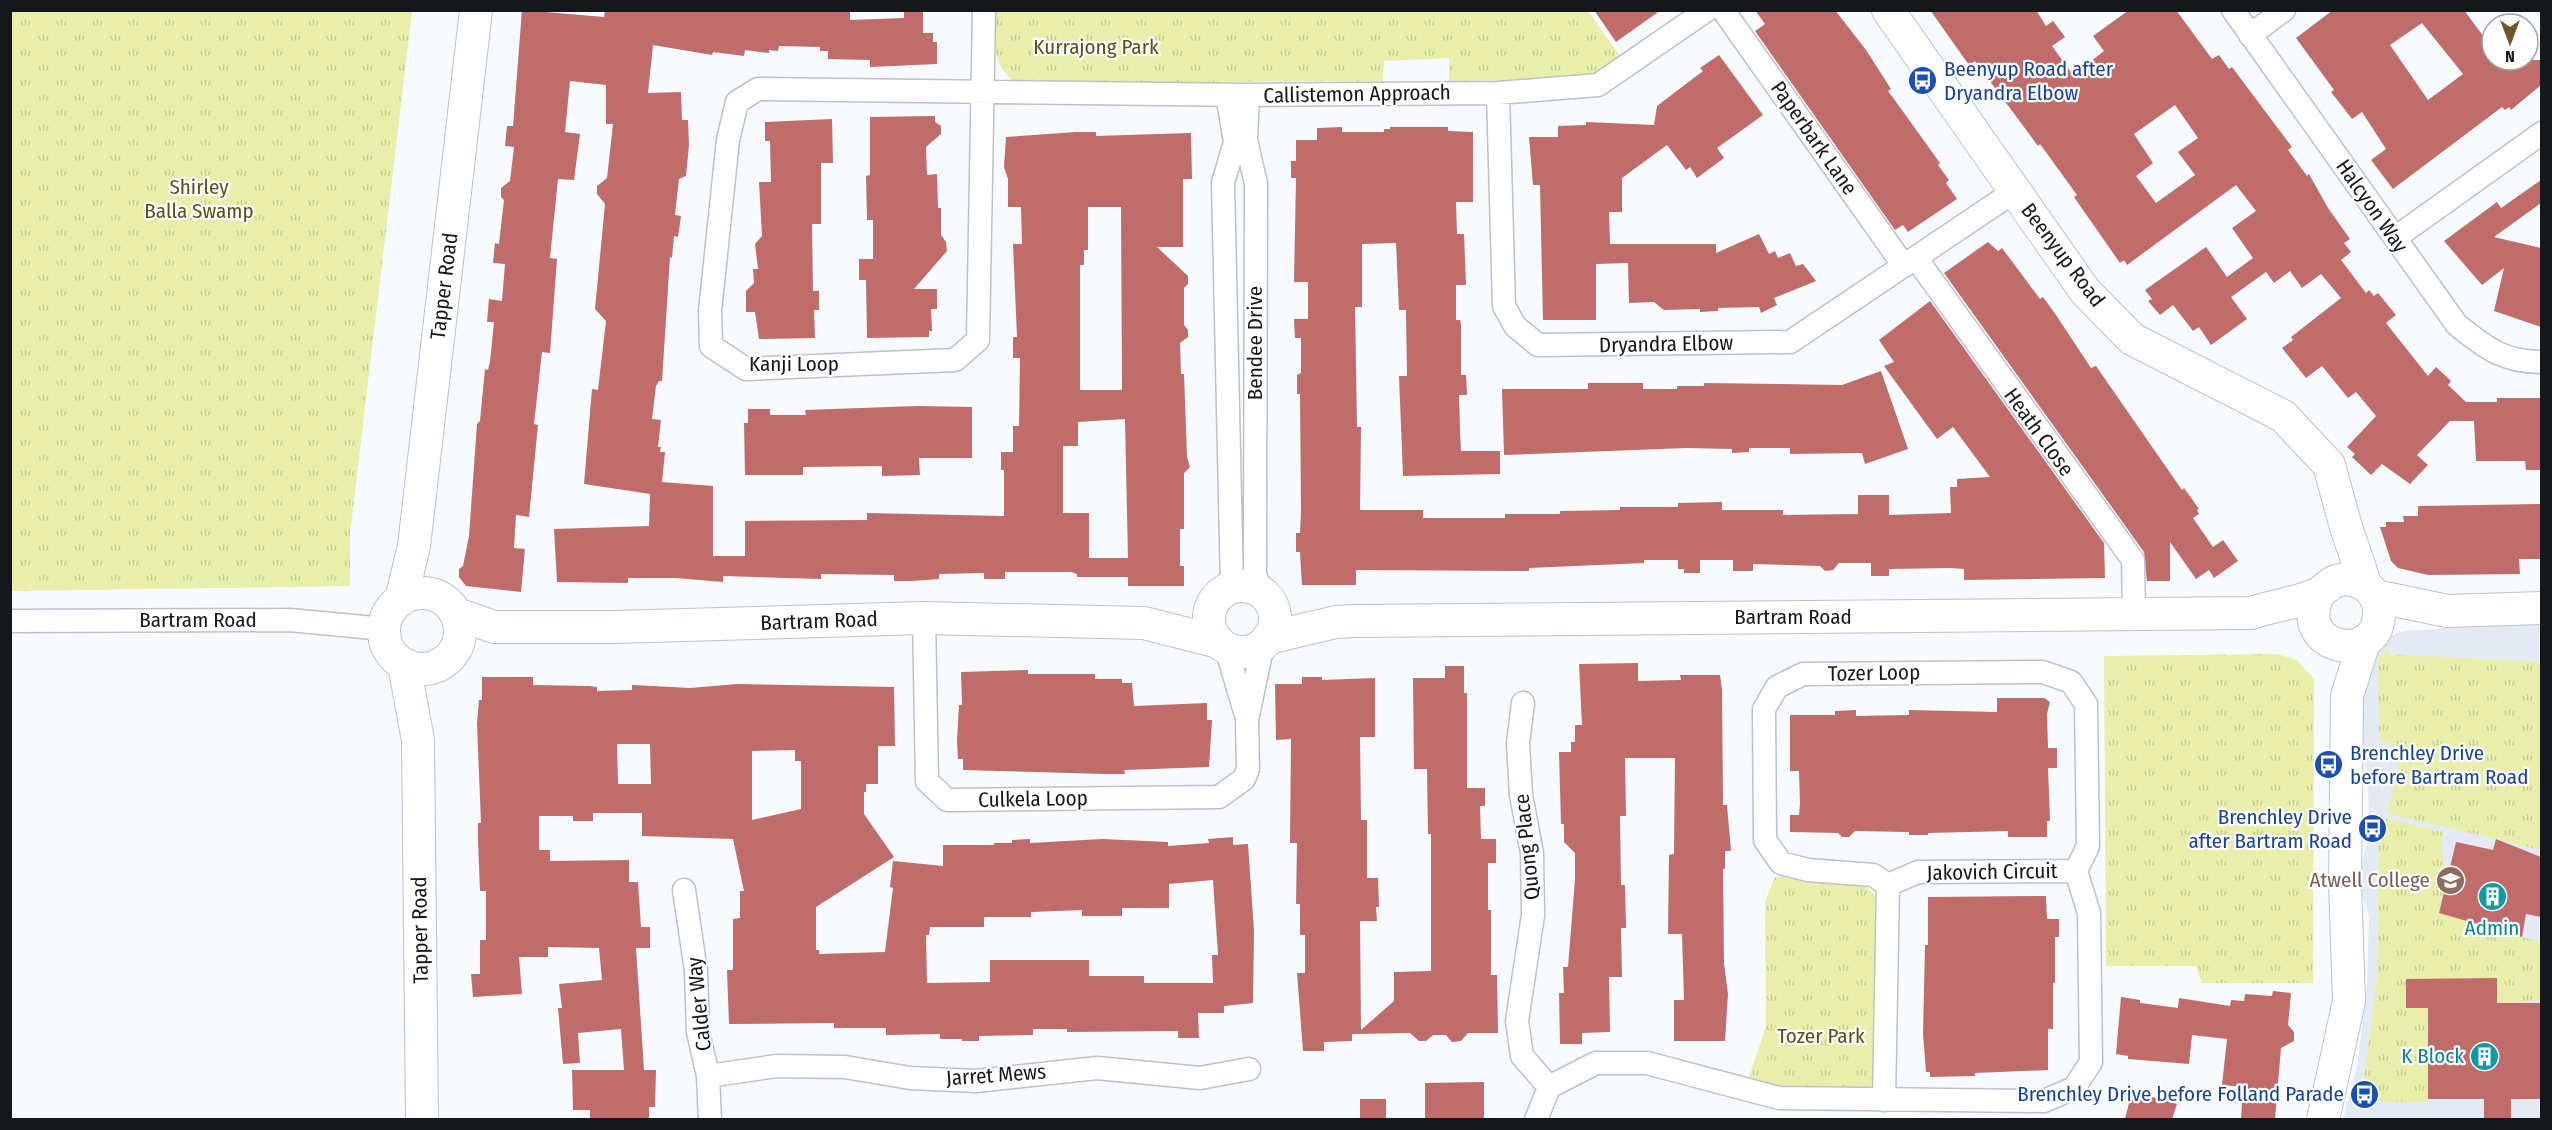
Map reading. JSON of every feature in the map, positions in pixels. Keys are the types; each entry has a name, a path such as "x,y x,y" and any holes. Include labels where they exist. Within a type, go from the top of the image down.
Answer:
{"street":[{"name":"Tapper Road","path":"413,597 411,562 476,10"},
{"path":"983,91 984,10"},
{"name":"Callistemon Approach","path":"983,91 1238,95 1498,93 1598,85 1707,10"},
{"name":"Paperbark Lane","path":"1723,10 1910,262"},
{"name":"Beenyup Road","path":"1888,10 2085,291 2132,339 2283,417 2329,465 2346,527 2371,591"},
{"name":"Halcyon Way","path":"2233,10 2457,325 2490,351 2530,362 2541,362"},
{"path":"2250,35 2284,10"},
{"name":"Kanji Loop","path":"758,89 983,91 978,340 955,360 746,369 711,346 710,311 728,140 737,102 758,89"},
{"name":"Dryandra Elbow","path":"1498,93 1504,306 1515,326 1538,345 1790,342 2015,191"},
{"name":"Bendee Drive","path":"1238,95 1235,142 1223,183 1244,594"},
{"name":"Bendee Drive","path":"1238,95 1256,184 1255,573 1244,594"},
{"path":"2395,238 2541,133"},
{"name":"Heath Close","path":"1910,262 2133,561 2134,614"},
{"path":"2346,527 2324,589 2313,605 2313,618 2347,696"},
{"path":"2324,589 2341,580 2354,580 2371,591 2447,611"},
{"name":"Bartram Road","path":"1265,641 1336,622 2251,612 2324,589"},
{"path":"2323,1119 2349,1001 2345,883 2347,696 2368,637 2379,621 2380,608 2371,591"},
{"path":"1244,594 1275,617 1265,641 1249,651 1222,645 1213,635 1209,616 1244,594"},
{"name":"Bartram Road","path":"1144,624 1244,594 1336,622"},
{"path":"438,596 449,604 458,628 454,653 444,663 418,667 393,656 386,644 384,630 387,618 413,597 438,596"},
{"path":"2321,635 2338,646 2351,646 2368,637 2447,611 2541,608"},
{"name":"Bartram Road","path":"2251,612 2321,635"},
{"name":"Bartram Road","path":"458,628 614,627 924,618 1144,624 1222,645"},
{"name":"Culkela Loop","path":"924,618 927,781 947,800 1219,797 1244,779 1248,769 1247,720 1265,641"},
{"name":"Bartram Road","path":"10,621 290,620 384,630"},
{"name":"Culkela Loop","path":"1222,645 1247,720"},
{"name":"Tapper Road","path":"418,667 423,1119"},
{"name":"Tozer Loop","path":"1888,885 1873,875 1808,870 1781,863 1765,840 1764,709 1777,687 1803,674 2043,672 2071,682 2086,704 2088,846 2076,871"},
{"name":"Quong Place","path":"1523,703 1518,743 1521,795 1532,853 1533,915 1516,1021 1522,1056 1549,1087"},
{"name":"Jakovich Circuit","path":"1549,1087 1596,1063 1647,1063 1779,1098 2044,1101 2074,1088 2091,1062 2089,913 2076,871 1918,872 1888,885"},
{"path":"1884,1100 1888,885"},
{"name":"Calder Way","path":"684,890 696,971 698,1032 708,1076 710,1119"},
{"name":"Jarret Mews","path":"708,1076 777,1066 845,1067 910,1078 976,1081 1097,1068 1200,1078 1249,1069"},
{"path":"1536,1119 1549,1087"}],"shaded area":[{"name":"Atwell College","path":"2541,622 2541,1119 2343,1120 2358,1062 2367,985 2369,916 2361,892 2360,869 2369,837 2368,780 2359,733 2365,679 2382,639 2404,631"}],"green space":[{"name":"Shirley Balla Swamp","path":"10,11 412,11 350,534 350,586 11,591"},
{"name":"Kurrajong Park","path":"993,11 1588,11 1623,60 1599,75 1579,79 1449,81 1449,58 1384,61 1383,81 1016,83 1008,76 998,60 994,41"},
{"path":"2390,644 2388,654 2541,662 2541,850 2387,813 2403,748 2379,740 2378,659"},
{"path":"2278,654 2297,660 2314,679 2313,983 2202,983 2196,966 2106,966 2104,656"},
{"path":"2379,817 2444,832 2441,843 2447,882 2522,937 2541,942 2541,1000 2497,1004 2497,978 2455,978 2454,1006 2446,979 2406,979 2406,1008 2433,1008 2428,1014 2428,1102 2361,1102 2378,972"},
{"name":"Tozer Park","path":"1787,876 1797,879 1859,884 1868,888 1875,896 1878,1072 1871,1086 1863,1091 1797,1092 1749,1077 1766,1027 1765,902 1775,877"}],"building":[{"path":"522,10 604,17 605,10 850,10 850,20 904,18 904,11 923,11 923,33 933,33 933,42 937,42 937,64 870,67 870,60 828,59 828,51 820,51 820,47 779,46 778,51 769,50 769,53 745,50 744,56 713,52 712,55 653,45 648,93 681,92 682,120 688,120 689,145 686,176 679,179 675,215 681,216 678,237 674,236 672,258 670,257 662,381 659,381 656,386 652,419 661,420 658,447 661,447 660,452 665,452 662,482 713,486 713,556 745,556 745,521 867,520 867,513 1004,516 1004,470 1001,470 1001,452 1013,452 1013,426 1019,426 1020,358 1013,358 1013,337 1017,337 1013,244 1022,244 1021,207 1008,207 1008,179 1004,167 1006,137 1076,132 1096,132 1096,136 1191,133 1192,179 1183,179 1183,247 1157,247 1188,276 1188,284 1184,288 1184,325 1188,330 1188,337 1180,343 1181,374 1184,374 1187,457 1190,467 1184,473 1184,529 1180,529 1180,566 1184,566 1184,586 1128,586 1128,577 1077,577 1077,574 1071,572 1005,572 1005,579 984,579 984,573 939,574 939,579 912,581 894,581 894,575 821,574 821,579 723,576 723,582 676,578 628,578 628,583 557,582 554,529 649,526 650,494 584,484 592,389 598,390 606,321 595,309 605,204 597,194 597,186 607,178 613,124 606,124 606,85 570,81 565,132 580,134 574,180 558,179 550,258 557,259 550,353 542,352 534,424 538,425 529,517 516,515 514,548 525,549 521,592 466,586 459,577 459,569 463,566 469,536 477,424 480,421 485,369 488,370 490,362 494,322 487,322 489,299 502,301 505,264 493,263 495,243 499,244 504,200 501,197 501,188 510,181 514,147 505,146 507,126 513,126","holes":["1088,207 1121,207 1122,390 1080,390 1080,265 1084,265 1084,250 1088,250","1125,419 1128,558 1089,558 1089,513 1063,513 1063,446 1078,446 1078,422"]},
{"path":"1594,10 1661,10 1616,42"},
{"path":"1755,10 1835,10 1866,50 1891,89 1888,91 1940,163 1938,165 1949,180 1946,183 1957,199 1908,232 1903,225 1895,230 1755,31 1765,24"},
{"path":"1930,10 2036,10 2046,26 2053,21 2065,37 2052,46 2073,75 2104,51 2093,36 2129,10 2176,10 2212,59 2219,55 2229,69 2232,67 2292,147 2288,150 2307,176 2309,174 2328,208 2350,239 2344,243 2351,252 2341,260 2366,293 2369,290 2374,296 2378,293 2396,315 2386,323 2428,376 2436,367 2451,381 2448,385 2466,402 2497,402 2497,398 2541,398 2541,470 2526,470 2525,461 2476,461 2474,421 2450,421 2417,455 2428,465 2410,484 2382,464 2371,475 2352,457 2355,454 2347,447 2376,416 2356,392 2348,398 2322,366 2306,378 2282,348 2293,340 2291,337 2341,298 2321,274 2302,288 2290,271 2274,283 2266,272 2231,297 2247,319 2211,345 2199,327 2193,331 2173,305 2160,315 2148,301 2152,299 2145,290 2206,247 2227,277 2253,258 2232,228 2256,211 2236,185 2127,265 2124,260 2120,263 2074,197 2077,195 2040,144 2038,146 1975,61 1969,65","holes":["2175,105 2198,138 2178,152 2195,175 2156,203 2136,176 2153,163 2134,134"]},
{"path":"2333,10 2464,10 2480,32 2480,72 2540,72 2541,60 2541,85 2511,110 2509,107 2505,110 2502,107 2393,189 2371,160 2386,149 2362,112 2352,119 2331,92 2334,90 2296,38","holes":["2422,23 2463,74 2428,100 2390,45"]},
{"path":"1719,55 1763,115 1717,148 1724,158 1697,178 1690,167 1686,170 1667,145 1622,178 1622,212 1609,212 1610,244 1716,244 1716,253 1759,234 1769,254 1775,251 1778,258 1790,253 1796,266 1803,264 1816,281 1774,298 1777,305 1761,313 1759,307 1718,308 1718,311 1700,312 1700,309 1664,310 1654,302 1629,303 1628,263 1596,264 1596,320 1543,320 1540,185 1533,185 1529,137 1558,137 1558,126 1586,125 1586,122 1654,125 1657,106 1703,71 1700,68"},
{"path":"935,116 935,122 941,126 941,134 926,147 927,175 937,174 941,235 946,242 947,251 914,289 937,289 937,309 931,309 932,331 929,331 929,337 867,338 866,280 859,280 859,259 873,259 873,220 867,220 866,176 870,175 870,117"},
{"path":"832,119 833,163 821,163 821,224 812,224 813,291 819,291 819,310 814,310 815,338 759,339 755,312 746,312 746,291 754,283 753,269 758,269 755,244 762,236 759,182 771,182 770,141 765,141 765,122"},
{"path":"1342,127 1342,132 1384,132 1384,129 1390,129 1390,127 1448,127 1448,131 1473,132 1473,202 1456,202 1457,234 1464,234 1466,285 1456,285 1456,320 1460,320 1461,324 1461,375 1466,375 1467,395 1459,395 1461,451 1500,451 1500,474 1403,476 1399,376 1407,376 1406,310 1399,310 1396,243 1362,244 1362,307 1355,307 1357,427 1361,427 1360,510 1423,510 1423,518 1505,518 1505,514 1560,514 1560,511 1620,510 1620,507 1678,507 1678,503 1722,502 1722,510 1783,510 1783,515 1858,514 1858,495 1889,495 1889,515 1951,513 1950,487 1957,487 1957,479 1990,477 1953,427 1937,439 1884,366 1894,362 1879,340 1930,301 2104,543 2105,578 1964,580 1964,569 1951,568 1889,569 1889,576 1871,576 1871,563 1839,563 1833,570 1825,571 1820,566 1753,564 1753,571 1733,571 1733,560 1700,560 1700,573 1684,573 1684,569 1678,569 1678,560 1644,560 1644,563 1529,568 1529,571 1356,570 1356,585 1302,585 1300,552 1296,552 1296,533 1300,533 1301,510 1300,394 1297,394 1297,375 1301,373 1301,338 1295,338 1294,319 1308,319 1308,282 1294,282 1296,178 1291,178 1291,161 1296,161 1296,140 1317,140 1317,128"},
{"path":"2541,180 2541,203 2494,237 2541,248 2541,327 2494,311 2504,268 2482,285 2444,241 2497,202 2501,208"},
{"path":"1988,242 1998,251 2002,248 2040,299 2043,297 2091,368 2096,366 2182,490 2184,488 2199,509 2197,510 2199,514 2193,518 2213,547 2223,540 2238,561 2214,578 2209,570 2196,579 2170,542 2170,581 2147,581 2144,552 1944,273"},
{"path":"1881,371 1908,449 1865,464 1862,453 1790,454 1790,448 1749,448 1749,452 1732,453 1732,449 1686,448 1504,455 1502,389 1588,389 1588,383 1643,383 1643,389 1677,389 1677,386 1704,386 1704,383 1842,385"},
{"path":"917,406 972,407 972,458 919,458 920,475 882,476 882,466 803,467 803,475 745,475 744,423 748,423 748,409 770,409 770,415 806,415 805,410"},
{"path":"2541,504 2541,559 2519,559 2520,574 2428,575 2398,568 2391,561 2380,527 2386,527 2386,522 2404,522 2403,516 2418,516 2418,506"},
{"path":"1638,663 1638,681 1681,680 1680,675 1720,675 1723,805 1727,805 1731,851 1725,851 1725,869 1723,869 1724,963 1728,994 1725,1041 1674,1041 1674,1000 1684,1000 1682,934 1668,934 1669,855 1674,854 1675,758 1625,758 1626,816 1620,816 1621,885 1625,885 1626,928 1621,928 1622,977 1609,977 1610,1032 1582,1033 1582,1044 1560,1044 1559,993 1564,993 1563,967 1568,967 1575,853 1564,842 1564,824 1561,824 1559,752 1571,752 1571,742 1575,742 1575,725 1582,725 1579,664"},
{"path":"1445,666 1464,666 1464,693 1467,693 1467,788 1485,788 1485,806 1480,806 1481,839 1496,839 1496,863 1488,863 1488,910 1491,910 1491,975 1497,975 1498,1033 1468,1033 1461,1041 1452,1042 1446,1035 1433,1035 1426,1041 1419,1041 1410,1033 1352,1034 1352,1041 1324,1042 1324,1051 1303,1051 1297,973 1305,973 1305,935 1300,935 1300,904 1296,904 1297,843 1290,843 1291,739 1276,740 1275,684 1302,684 1302,677 1322,677 1322,680 1375,678 1375,737 1360,737 1361,820 1367,820 1367,878 1378,878 1379,907 1376,907 1377,921 1360,921 1361,1030 1394,1001 1394,972 1431,971 1431,834 1428,834 1427,769 1414,769 1413,678 1445,678"},
{"path":"1028,670 1028,674 1095,674 1095,679 1122,679 1122,683 1132,683 1134,706 1207,703 1207,720 1212,720 1209,767 1124,770 1125,774 963,770 963,759 958,759 957,741 959,705 962,705 961,672"},
{"path":"482,677 533,677 533,685 589,686 597,687 597,691 632,690 632,685 690,688 737,684 894,687 895,746 878,746 878,784 866,784 864,814 894,857 816,907 816,950 819,950 819,954 885,952 893,888 890,887 893,861 943,866 943,845 994,845 994,843 1012,843 1012,840 1030,839 1030,843 1102,839 1168,842 1168,846 1209,843 1208,839 1233,837 1233,845 1248,844 1254,931 1253,1003 1224,1006 1224,1013 1198,1013 1199,1038 1178,1038 1178,1031 1067,1032 1067,1029 1033,1029 1033,1035 979,1036 979,1041 962,1041 962,1039 940,1039 940,1034 886,1035 886,1028 834,1028 834,1023 729,1024 727,970 733,970 733,919 740,918 740,891 744,891 733,839 642,836 642,813 593,813 593,821 573,821 573,816 539,816 539,850 550,850 550,861 629,860 629,882 638,882 641,927 650,927 650,948 636,948 644,1070 656,1070 655,1107 649,1107 649,1119 590,1119 590,1110 573,1110 572,1070 624,1070 621,1029 578,1033 580,1063 563,1064 558,1008 562,1008 559,984 602,980 599,948 548,947 548,957 519,957 522,994 473,997 471,974 480,974 480,940 486,940 486,891 480,891 478,841 478,823 481,823 477,724 479,700 482,700","holes":["617,744 650,744 651,784 618,784","795,750 795,761 801,761 801,809 752,820 752,751","1213,880 1218,955 1212,955 1213,983 1144,983 1144,976 1089,976 1089,960 990,960 990,982 927,983 926,935 929,935 930,927 984,927 984,917 1031,917 1031,912 1082,910 1082,916 1122,916 1122,908 1169,908 1169,884"]},
{"path":"1997,698 2044,698 2050,702 2047,714 2048,748 2057,748 2057,768 2048,768 2050,821 2047,821 2047,837 2008,837 2008,831 1909,835 1909,832 1855,831 1849,837 1842,837 1838,833 1790,832 1790,815 1799,815 1800,804 1799,771 1790,771 1790,715 1835,715 1835,711 1856,710 1856,716 1909,715 1909,710 1997,712"},
{"name":"Admin","path":"2496,839 2541,857 2541,917 2526,914 2522,937 2439,913 2456,842 2493,850"},
{"path":"2046,896 2047,919 2059,919 2059,937 2055,937 2053,1029 2048,1029 2048,1070 1930,1077 1930,1072 1926,1072 1923,1034 1928,897"},
{"name":"K Block","path":"2497,978 2497,1003 2541,1003 2541,1099 2511,1099 2511,1119 2484,1119 2484,1099 2428,1099 2428,1008 2406,1008 2406,979"},
{"path":"2273,991 2291,993 2288,1025 2294,1032 2294,1041 2281,1048 2275,1119 2241,1119 2243,1087 2222,1085 2227,1039 2192,1035 2189,1064 2128,1059 2128,1056 2116,1054 2121,997 2140,1000 2140,1003 2178,1008 2179,998 2230,1006 2231,1000 2244,1001 2245,994 2272,996"},
{"path":"1484,1082 1484,1119 1425,1119 1425,1083"},
{"path":"2132,1091 2177,1104 2172,1119 2125,1119"},
{"path":"1360,1099 1386,1099 1386,1119 1360,1119"}],"place":[{"name":"Beenyup Road after Dryandra Elbow","path":"1923,81"},
{"name":"Brenchley Drive before Bartram Road","path":"2329,765"},
{"name":"Brenchley Drive after Bartram Road","path":"2373,829"},
{"name":"Atwell College","path":"2451,880"},
{"name":"Admin","path":"2492,897"},
{"name":"K Block","path":"2485,1056"},
{"name":"Brenchley Drive before Folland Parade","path":"2365,1094"}]}
